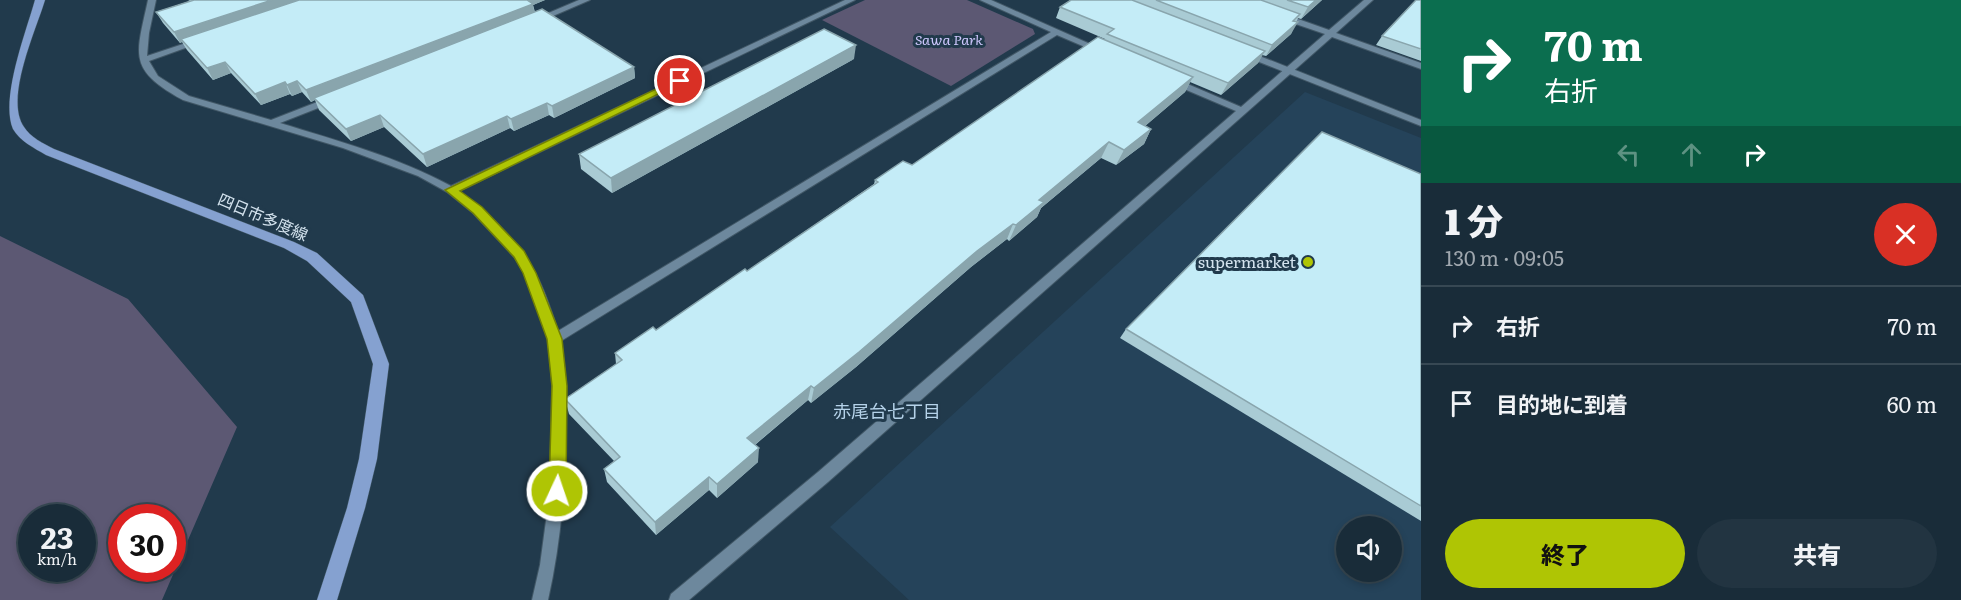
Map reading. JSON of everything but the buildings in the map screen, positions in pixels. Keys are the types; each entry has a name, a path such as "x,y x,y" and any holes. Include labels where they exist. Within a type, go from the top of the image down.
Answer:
{"main road":[{"name":"四日市多度線","path":"40,0 12,75 9,109 15,126 30,140 50,152 289,245 312,257 358,299 381,364 368,459 356,508 327,600"}],"street":[{"path":"152,0 141,45 143,60 165,87 186,98 357,150 422,174 451,190 477,210 519,255 530,273 555,339 559,386 557,491 548,565 540,600"},
{"path":"532,21 586,0"},
{"path":"451,190 851,0"},
{"path":"984,0 1110,55"},
{"path":"677,600 832,470 1369,0"},
{"path":"1267,11 1421,66"},
{"path":"555,339 1056,32"},
{"path":"143,60 211,37"},
{"path":"1235,50 1421,123"},
{"path":"1165,78 1241,110"},
{"path":"270,124 346,94"}],"shaded area":[{"path":"1305,92 1421,138 1421,600 909,600 830,527"}],"green space":[{"name":"Sawa Park","path":"865,0 967,0 1033,29 1035,34 951,86 822,20"},
{"path":"0,236 128,299 237,427 186,545 186,504 108,504 108,582 170,582 162,600 0,600"}],"place":[{"name":"supermarket","path":"1308,262"}],"district":[{"name":"赤尾台七丁目","path":"887,412"}],"route":[{"path":"557,491 560,437 555,339 530,273 519,255 477,210 451,190 680,81"}]}
